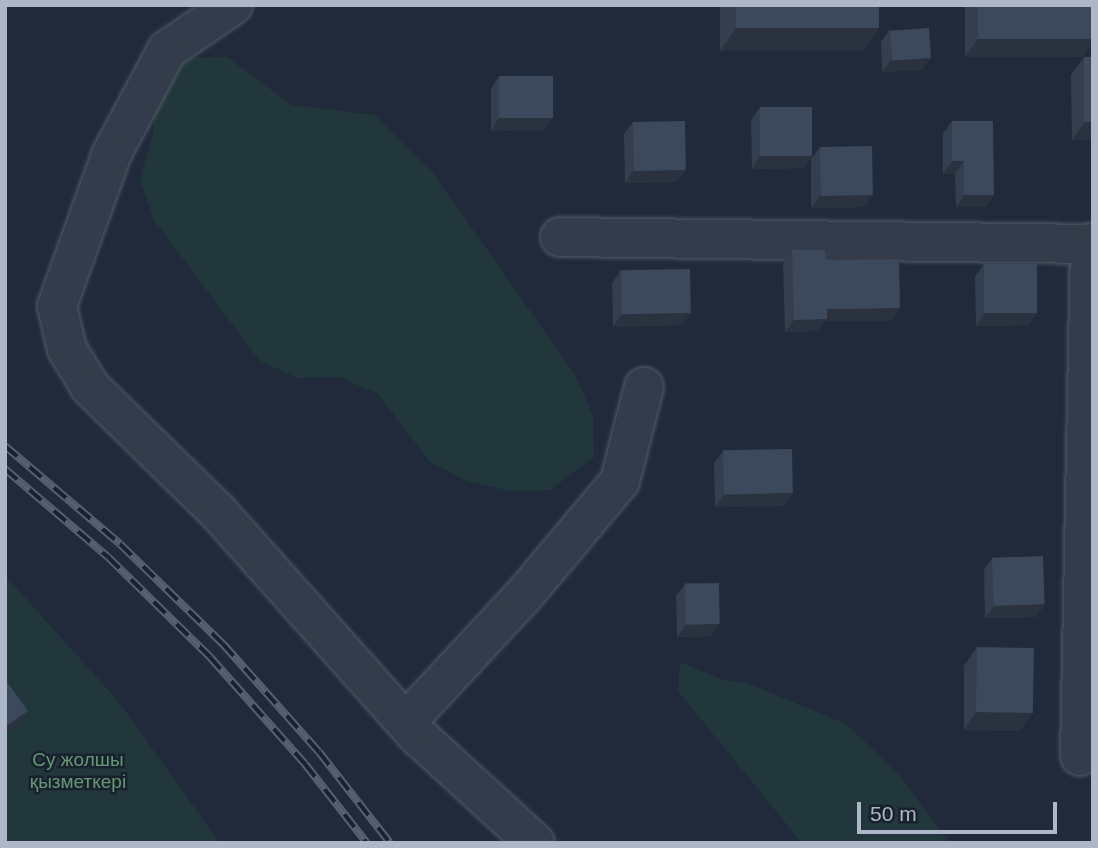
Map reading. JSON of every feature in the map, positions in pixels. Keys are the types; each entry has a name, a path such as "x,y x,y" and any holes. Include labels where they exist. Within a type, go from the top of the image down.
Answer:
{"street":[{"path":"233,5 167,50 112,153 57,306 64,338 90,387 218,512 406,722 535,843"},
{"path":"560,237 1091,244 1080,756"},
{"path":"406,722 526,593 620,481 643,387"}],"green space":[{"path":"227,57 292,105 374,115 431,170 576,376 593,416 594,457 550,490 510,491 467,481 430,462 378,394 339,377 297,378 259,360 154,220 140,180 153,133 156,88 185,58"},
{"name":"Су жолшы қызметкері","path":"5,575 118,701 220,843 5,843"},
{"path":"680,662 721,679 747,683 846,724 899,774 949,843 802,843 678,691"}],"building":[{"path":"736,5 879,5 879,28 736,28"},
{"path":"978,5 1093,5 1093,39 978,39"},
{"path":"929,28 931,58 892,61 890,31"},
{"path":"1084,57 1093,57 1093,122 1084,122"},
{"path":"499,76 553,76 553,118 499,118"},
{"path":"760,107 812,107 812,156 760,156"},
{"path":"685,121 686,170 634,171 633,122"},
{"path":"952,121 993,121 994,195 964,195 964,161 952,161"},
{"path":"872,146 873,195 821,196 820,147"},
{"path":"792,250 825,250 826,260 899,259 900,308 827,309 827,319 794,320"},
{"path":"984,264 1037,264 1037,313 984,313"},
{"path":"690,269 691,313 622,314 621,270"},
{"path":"792,449 793,493 724,494 723,450"},
{"path":"1043,556 1045,604 994,606 992,558"},
{"path":"719,583 720,624 686,625 685,584"},
{"path":"977,647 1034,648 1033,713 976,712"},
{"path":"5,679 28,711 5,727"}],"railway":[{"path":"5,446 120,544 223,644 319,752 390,843"},
{"path":"5,469 108,557 210,657 305,764 367,843"}]}
